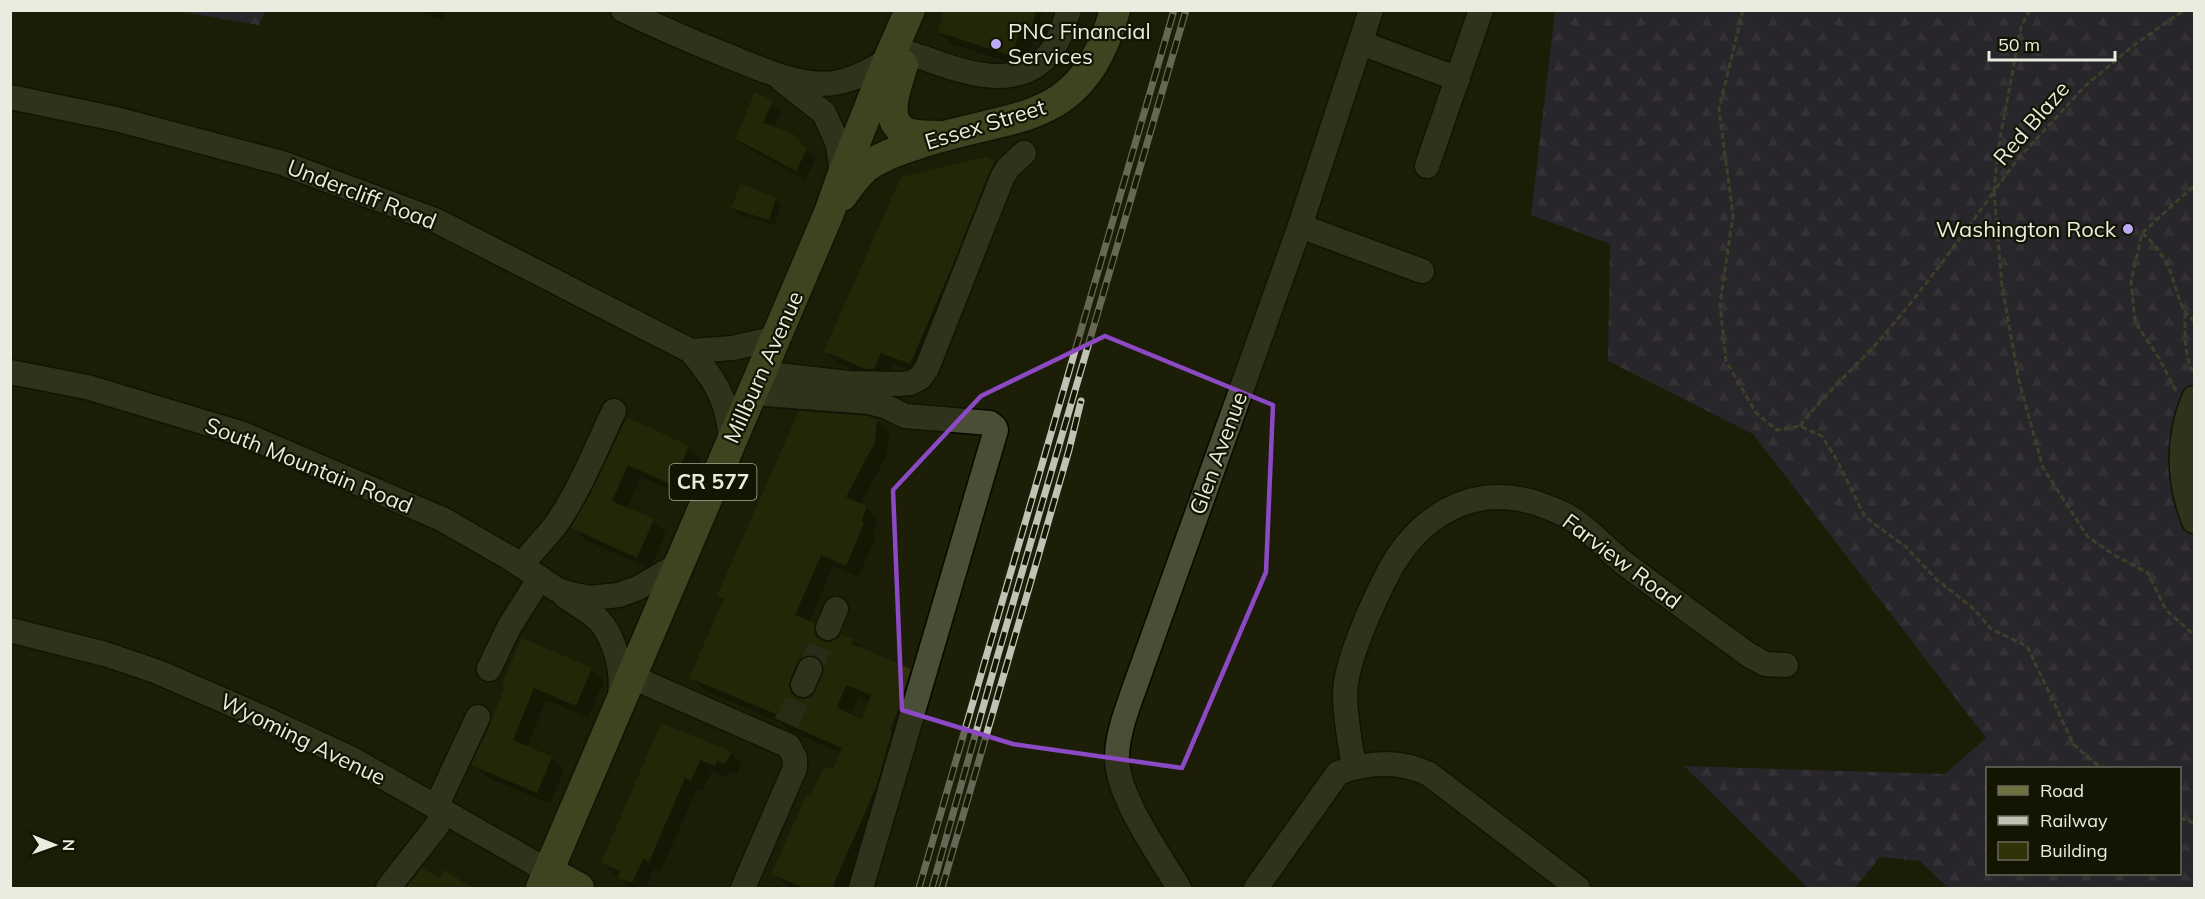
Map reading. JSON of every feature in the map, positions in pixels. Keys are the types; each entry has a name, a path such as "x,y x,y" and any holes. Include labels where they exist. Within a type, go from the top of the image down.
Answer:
{"main road":[{"name":"Millburn Avenue","path":"544,880 829,213 842,176 898,56 910,10"},
{"path":"919,10 898,56 892,116 901,129 911,134 939,136"},
{"name":"Essex Street","path":"829,213 866,167 900,150 939,136 1022,117 1053,104 1077,85 1092,66 1107,38 1115,10"},
{"name":"Wyoming Avenue","path":"544,880 579,888"}],"street":[{"path":"623,10 674,34 776,75 813,83 832,83 851,79 898,56 997,77 1021,73 1035,66 1052,51 1069,10"},
{"name":"Glen Avenue","path":"1179,888 1122,790 1117,756 1119,737 1133,692 1300,226 1371,10"},
{"path":"1427,166 1481,10"},
{"path":"1361,43 1458,78"},
{"path":"776,75 824,113 831,124 838,144 842,176"},
{"name":"Undercliff Road","path":"10,97 116,119 282,163 437,221 691,351 710,375 725,402 731,439"},
{"path":"756,383 900,384 910,383 920,378 927,368 1002,178 1024,153"},
{"path":"1300,226 1422,271"},
{"path":"691,351 733,348 776,338"},
{"name":"South Mountain Road","path":"10,372 87,387 243,434 442,519 539,578 603,624 622,677 618,703"},
{"path":"756,383 869,402 887,407 905,416 990,423 995,427 996,434 861,888"},
{"path":"2191,407 2182,447 2182,478 2194,521"},
{"path":"489,669 509,627 539,578 531,552 556,525 577,490 614,411"},
{"name":"Farview Road","path":"1354,766 1345,692 1367,617 1392,565 1407,543 1433,518 1469,501 1496,498 1521,500 1565,515 1577,522 1625,564 1749,656 1765,664 1786,665"},
{"name":"South Mountain Road","path":"539,578 590,598 609,597 638,588 679,564"},
{"name":"Wyoming Avenue","path":"10,630 105,654 158,672 352,759 440,810 544,880"},
{"path":"630,676 782,732 795,758 795,768 743,888"},
{"path":"388,888 436,827 440,810 478,717"},
{"path":"1256,888 1338,773 1354,766 1400,765 1416,768 1428,774 1578,888"}],"path":[{"path":"1743,10 1719,109 1733,215 1720,304 1726,361 1756,413 1777,430 1800,426 1822,436 1838,462 1865,517 1905,547 1937,580 1973,608 1991,629 2027,646 2074,745 2099,767"},
{"name":"Red Blaze","path":"1994,191 1998,148 2021,27 2030,10"},
{"name":"Red Blaze","path":"1994,191 2018,160 2085,86 2134,45 2184,10"},
{"path":"2191,407 2135,322 2131,282 2142,233 2194,186"},
{"path":"1800,426 1929,283 1994,191"},
{"path":"1994,191 2003,297 2019,381 2043,468 2088,537 2116,556 2148,573 2166,610 2194,635"},
{"path":"2142,233 2154,243 2169,269 2185,313 2185,337 2194,374"},
{"path":"2185,313 2194,321"}],"highlighted area":[{"path":"1105,336 1273,405 1266,572 1182,768 1013,744 902,710 893,490 981,396"}],"green space":[{"path":"265,10 259,25 177,11"},
{"path":"1555,11 2194,11 2194,888 1948,888 1920,861 1880,857 1855,888 1808,888 1684,766 1945,774 1986,738 1753,434 1608,361 1610,244 1531,215"}],"building":[{"name":"PNC Financial Services","path":"944,10 1027,10 1036,13 1030,32 1020,30 1012,56 938,32"},
{"path":"755,92 773,101 763,123 792,133 807,149 796,171 736,139"},
{"path":"986,157 995,161 910,364 881,353 874,369 865,369 824,351 901,177"},
{"path":"741,184 776,198 769,220 731,208"},
{"path":"799,411 867,416 877,419 875,442 846,497 867,506 861,522 864,523 846,566 821,555 795,615 815,623 816,636 822,641 830,642 841,634 853,639 852,644 911,669 890,730 892,731 876,787 832,888 804,888 771,874 807,795 810,796 824,767 833,769 842,748 774,718 776,714 689,678 724,599 717,596","holes":["808,655 821,660 824,667 823,674 812,696 805,699 798,698 791,693 790,680 797,663","846,685 871,695 862,720 837,707"]},
{"path":"627,417 689,446 672,485 628,465 612,501 654,519 637,558 571,528 593,489"},
{"path":"522,638 592,668 576,706 534,688 513,740 552,757 537,793 471,765 491,723 505,685 502,684"},
{"path":"661,723 732,752 725,764 717,761 715,766 700,760 691,781 685,778 649,862 643,859 632,883 618,878 620,871 601,863"},
{"path":"422,868 439,878 444,870 473,888 406,888"}],"tunnel":[{"path":"810,669 828,628"},
{"path":"787,723 803,685"}],"railway":[{"path":"919,888 1174,10"},
{"path":"932,888 1186,10"},
{"path":"942,888 1069,450 1081,401"}],"place":[{"name":"PNC Financial Services","path":"996,44"},
{"name":"Washington Rock","path":"2128,229"}]}
